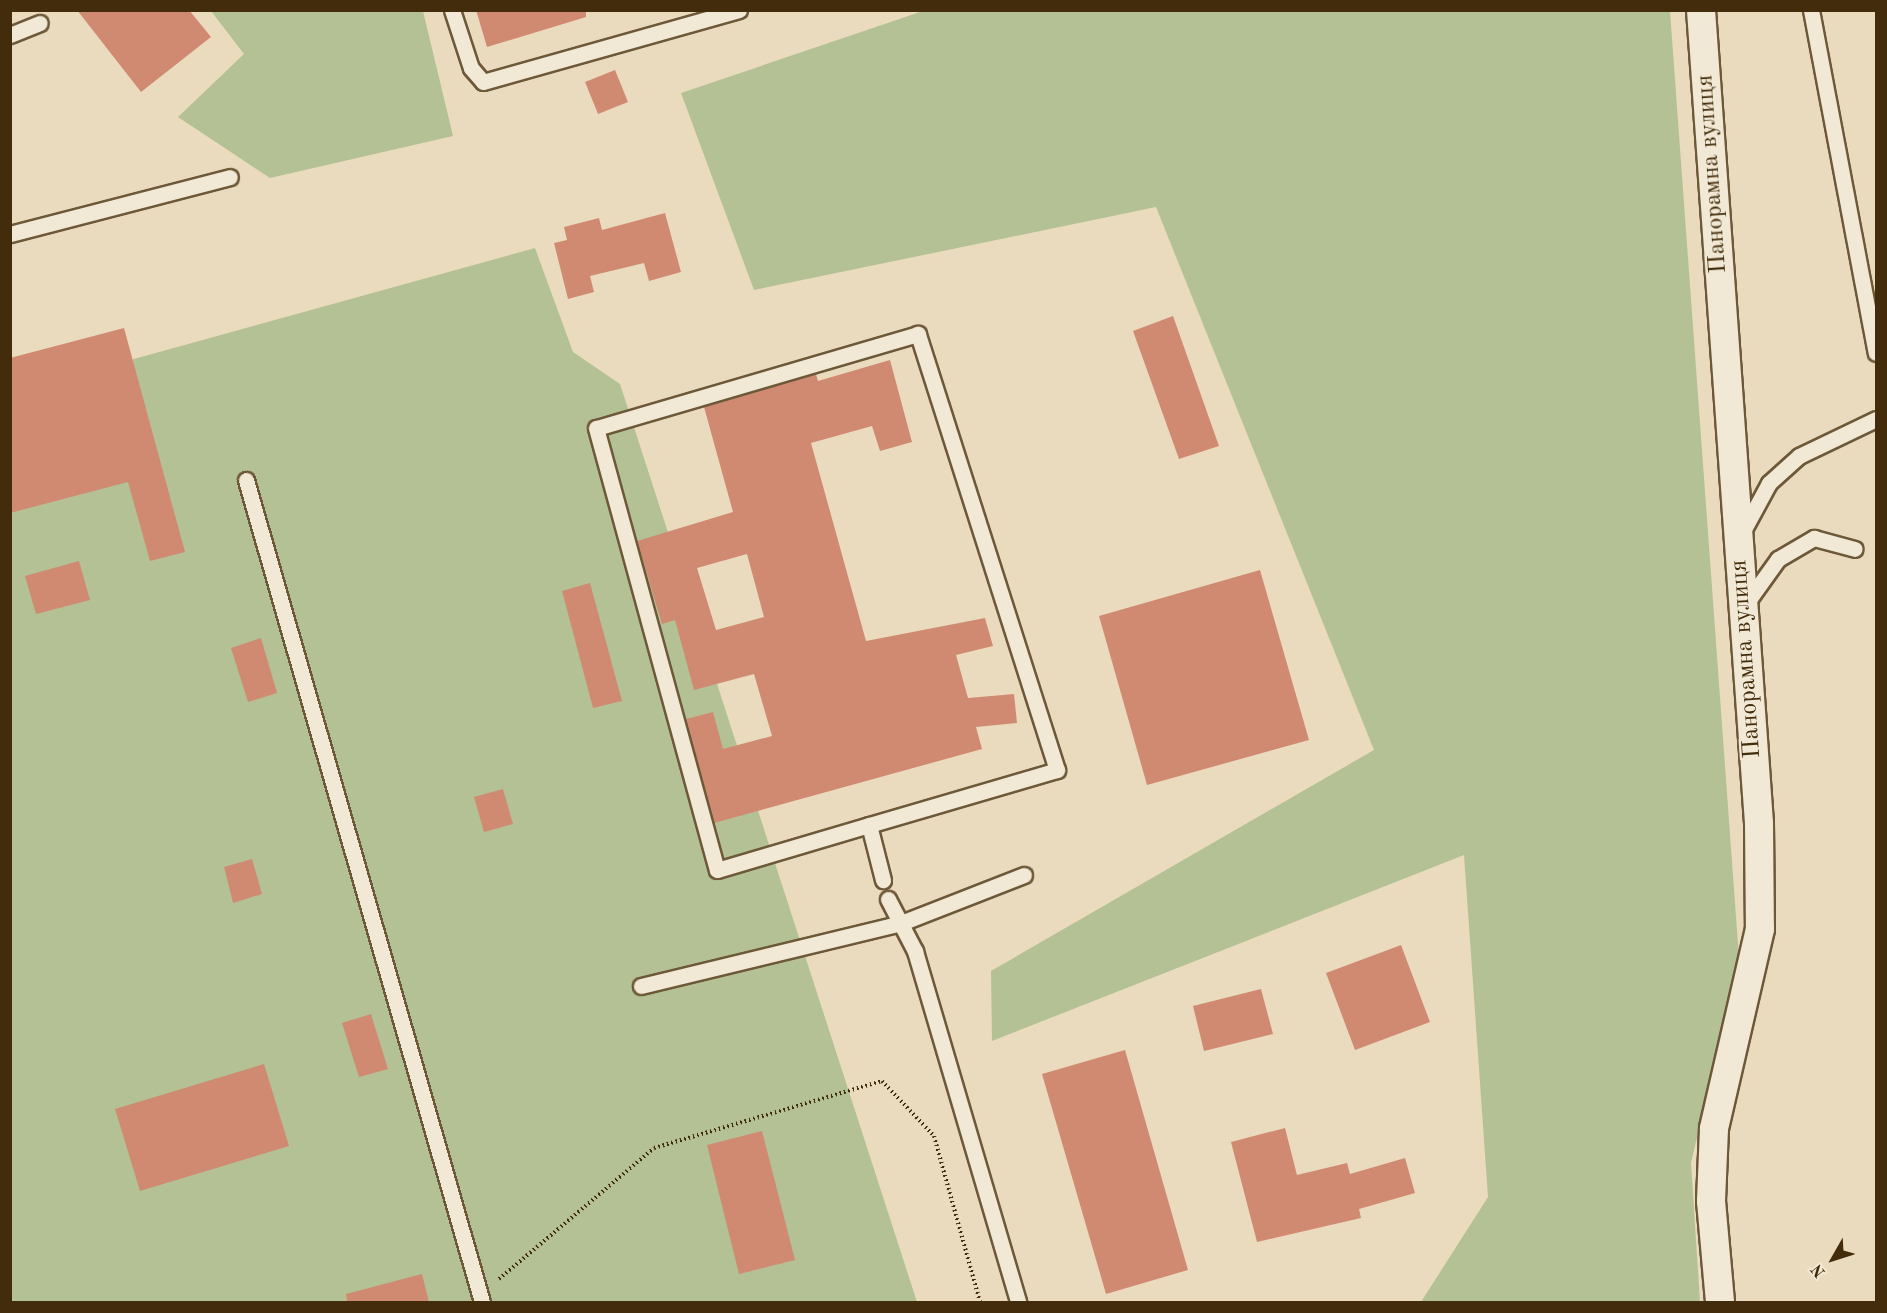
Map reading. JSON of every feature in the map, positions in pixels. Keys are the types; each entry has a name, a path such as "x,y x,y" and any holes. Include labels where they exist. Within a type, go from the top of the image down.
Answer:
{"street":[{"name":"Панорамна вулиця","path":"1701,10 1759,823 1760,928 1714,1129 1711,1201 1720,1302"}],"lane":[{"path":"452,10 471,68 483,82 740,10"},
{"path":"1811,10 1876,353"},
{"path":"10,35 40,24"},
{"path":"10,234 230,177"},
{"path":"918,334 1057,770 869,825 717,870 596,428 918,334"},
{"path":"1738,541 1769,483 1799,456 1876,419"},
{"path":"246,480 481,1299"},
{"path":"1743,608 1778,559 1814,538 1856,549"},
{"path":"869,825 883,880"},
{"path":"640,986 901,923 1024,875"},
{"path":"888,898 915,951 1017,1302"}],"path":[{"path":"481,1299 654,1148 882,1082 934,1136 980,1302"}],"green space":[{"path":"211,11 423,11 453,136 270,178 178,117 244,54"},
{"path":"923,11 1670,11 1739,958 1691,1163 1700,1302 1421,1302 1488,1197 1464,855 992,1041 991,971 1374,750 1156,207 754,290 681,93"},
{"path":"535,248 573,352 620,384 917,1302 11,1302 11,393"}],"building":[{"path":"77,10 189,10 211,37 141,92"},
{"path":"476,10 586,10 586,17 487,47"},
{"path":"615,70 628,102 598,114 585,82"},
{"path":"665,213 681,272 649,281 644,263 590,276 594,292 568,299 554,243 567,240 564,227 599,218 602,230"},
{"path":"1173,316 1219,446 1179,459 1133,331"},
{"path":"124,328 185,552 150,561 128,482 10,513 10,358"},
{"path":"890,360 912,442 880,451 872,426 811,443 866,641 985,618 993,646 956,655 968,698 1014,694 1017,723 976,727 982,749 714,823 686,719 713,712 723,749 772,736 754,674 694,690 675,620 662,624 637,541 733,512 704,407 816,374 818,381","holes":["747,554 764,617 716,630 697,568"]},
{"path":"79,561 90,600 36,614 25,576"},
{"path":"1260,570 1309,740 1147,785 1099,616"},
{"path":"590,583 622,701 593,708 562,591"},
{"path":"261,638 277,693 248,702 231,648"},
{"path":"503,789 513,824 484,832 474,797"},
{"path":"252,859 262,894 233,903 224,867"},
{"path":"1401,945 1430,1022 1355,1050 1326,973"},
{"path":"1261,989 1273,1034 1204,1051 1193,1006"},
{"path":"371,1014 388,1069 359,1077 342,1023"},
{"path":"1125,1050 1188,1270 1106,1294 1042,1074"},
{"path":"264,1064 289,1146 140,1191 115,1109"},
{"path":"1285,1128 1297,1175 1347,1163 1350,1174 1405,1158 1415,1193 1359,1209 1361,1218 1257,1242 1231,1142"},
{"path":"762,1131 795,1260 739,1274 707,1145"},
{"path":"422,1274 429,1302 347,1302 346,1294"}]}
